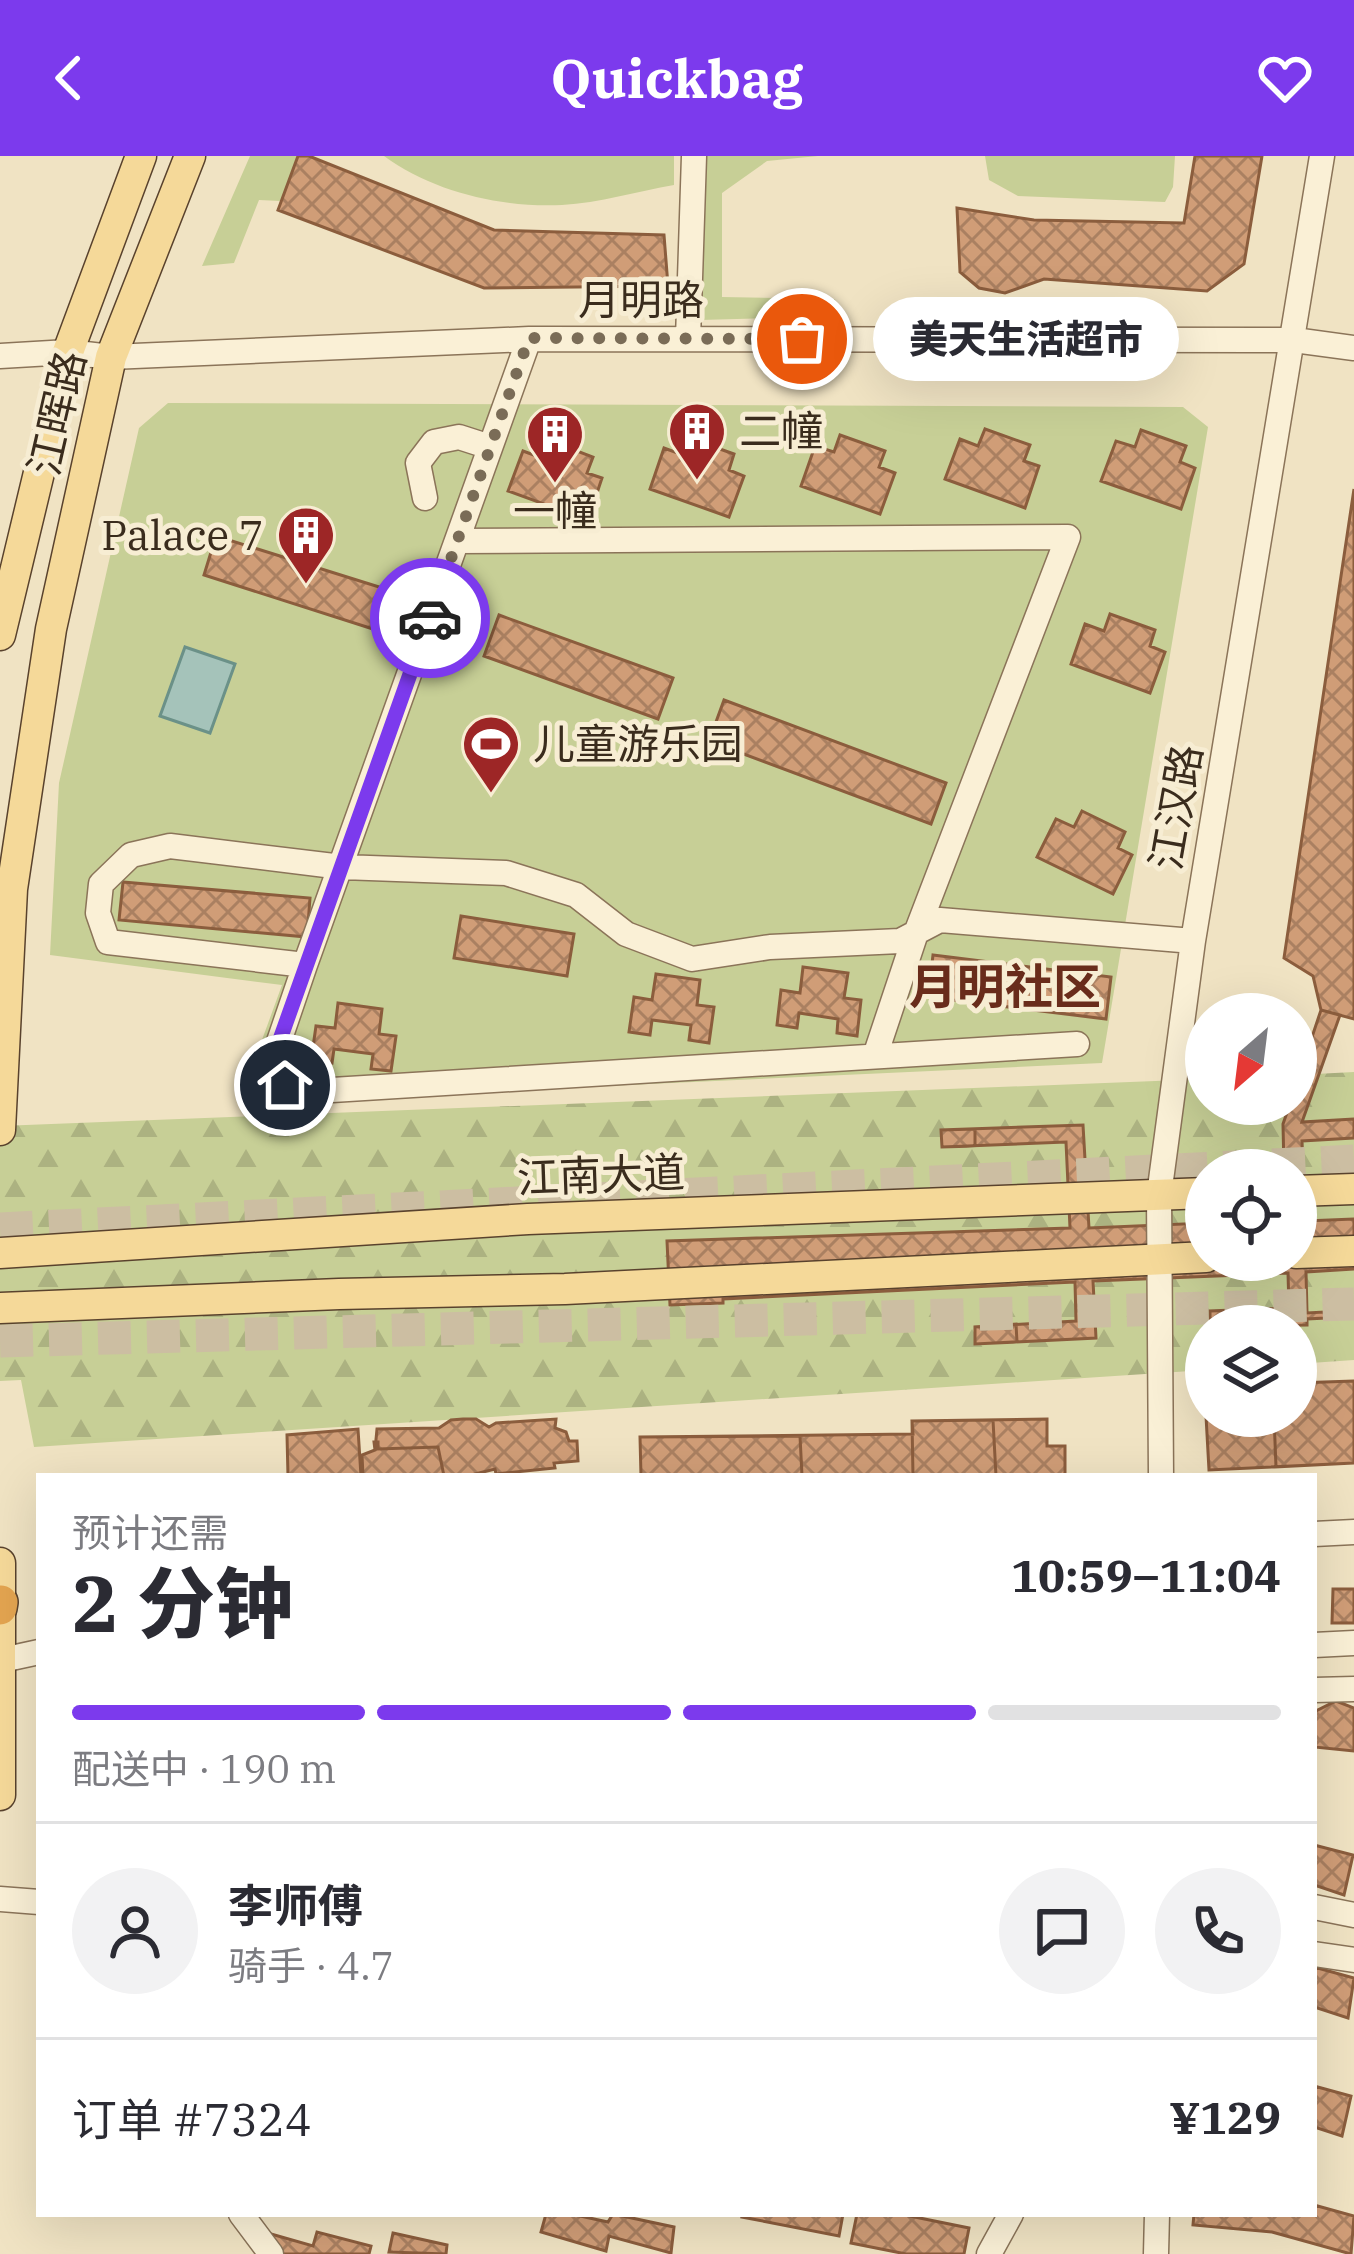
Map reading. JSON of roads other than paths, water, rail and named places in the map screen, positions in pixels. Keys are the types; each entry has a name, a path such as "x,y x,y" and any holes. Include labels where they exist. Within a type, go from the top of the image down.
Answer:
{"main road":[{"name":"江晖路","path":"0,635 68,352 141,156"},
{"name":"江晖路","path":"0,1130 12,889 51,628 111,357 190,156"},
{"path":"1317,1190 1354,1189"},
{"name":"江南大道","path":"0,1253 528,1219 1185,1194"},
{"path":"1317,1252 1354,1251"},
{"path":"0,1309 565,1289 1185,1257"},
{"path":"0,1563 0,1795"}],"street":[{"path":"688,339 694,156"},
{"name":"江汉路","path":"1161,1473 1159,1195 1193,941 1322,156"},
{"name":"月明路","path":"0,356 68,352 111,357 529,338 1294,340 1354,348"},
{"path":"529,338 272,1062 285,1085 316,1090 1077,1044"},
{"path":"425,498 418,464 434,442 459,437 490,448"},
{"path":"457,541 1068,537 916,933 875,1056"},
{"path":"305,965 108,943 98,913 101,884 130,854 170,846 342,867 506,873 576,896 626,934 692,959 770,946 901,941 940,920 1193,941"},
{"path":"1317,1534 1354,1532"},
{"path":"1317,1645 1354,1643"},
{"path":"2,1660 36,1653"},
{"path":"1317,1690 1354,1689"},
{"path":"0,1899 36,1902"},
{"path":"1317,1908 1354,1915"},
{"path":"1317,1954 1354,1960"},
{"path":"243,2217 271,2254"},
{"path":"989,2254 1009,2217"},
{"path":"1156,2254 1157,2217"}],"water":[{"path":"185,647 235,664 210,733 160,716"}],"tunnel":[{"path":"0,1229 1354,1161"},
{"path":"0,1341 1354,1304"}],"place":[{"name":"美天生活超市","path":"802,339"},
{"name":"二幢","path":"697,482"},
{"name":"一幢","path":"555,485"},
{"name":"Palace 7","path":"306,586"},
{"name":"儿童游乐园","path":"491,795"}],"district":[{"name":"月明社区","path":"1005,987"}]}
